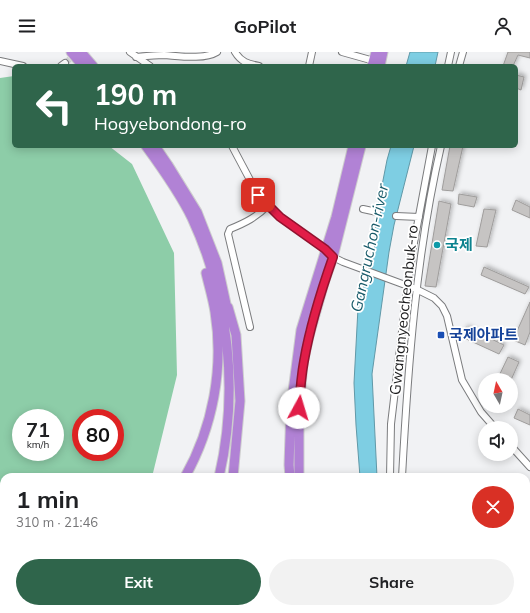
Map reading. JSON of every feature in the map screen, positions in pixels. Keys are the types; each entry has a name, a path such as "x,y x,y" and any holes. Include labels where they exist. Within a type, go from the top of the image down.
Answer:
{"highway":[{"path":"71,52 81,64"},
{"path":"82,52 91,64"},
{"path":"375,61 383,52"},
{"path":"147,148 192,217 209,263 221,306 227,339 230,380 227,424 220,473"},
{"path":"156,148 197,212 218,263 225,296 232,336 234,375 233,425 225,473"},
{"path":"297,473 293,466 291,407 301,330 336,216 353,148"},
{"path":"290,473 293,466 303,363 324,283 333,257 360,148"},
{"path":"174,187 190,223 205,270 215,311 217,333 215,391 209,419 200,448 186,473"},
{"path":"225,296 236,335 239,369 240,401 233,473"}],"street":[{"path":"130,52 147,64"},
{"path":"136,57 194,56 217,52"},
{"path":"235,52 239,59 239,64"},
{"path":"309,64 312,52"},
{"path":"342,52 375,61"},
{"path":"449,64 452,52"},
{"path":"460,64 463,52"},
{"path":"239,59 248,64"},
{"path":"0,61 14,64"},
{"path":"233,148 255,190 280,217 325,249 333,257 416,289 434,298 442,306 447,316 462,380 481,412 489,421"},
{"path":"390,473 391,424 408,286 432,148"},
{"name":"Gwangnyeocheonbuk-ro","path":"402,473 416,289 432,184 441,148"},
{"path":"250,327 228,234 230,229 251,220 262,212 268,205"},
{"path":"363,209 377,212"},
{"path":"396,216 419,217"},
{"path":"518,454 530,467"}],"green space":[{"path":"12,76 12,148 112,148 132,164 174,253 177,375 153,473 0,473 0,78"}],"water":[{"path":"410,52 438,52 435,64 407,64"},
{"path":"390,148 413,148 394,225 389,252 372,374 377,473 360,473 354,383 358,308 362,291 372,265 375,243 376,216"}],"building":[{"path":"508,52 530,52 530,58 518,55 514,64 504,64"},
{"path":"518,76 524,77 521,90 518,89"},
{"name":"국제","path":"450,148 463,148 453,191 442,190"},
{"path":"459,194 477,197 474,207 458,204"},
{"path":"516,200 530,207 530,218 512,210"},
{"name":"국제","path":"439,201 451,204 436,287 425,286"},
{"name":"국제","path":"484,209 496,210 487,247 476,246"},
{"path":"484,267 529,287 525,294 481,275"},
{"path":"530,302 530,332 525,345 513,340"},
{"path":"466,327 504,345 499,354 462,337"},
{"path":"508,357 519,362 514,373 500,373"},
{"path":"518,409 530,415 530,425 514,418 516,413 518,413"}],"tunnel":[{"path":"65,63 77,53"}],"place":[{"name":"국제","path":"437,245"},
{"name":"국제아파트","path":"441,335"}],"route":[{"path":"258,195 280,217 310,240 325,249 333,257 309,336 303,363 299,408"}],"water label":[{"name":"Gangruchon-river","path":"369,248"}]}
